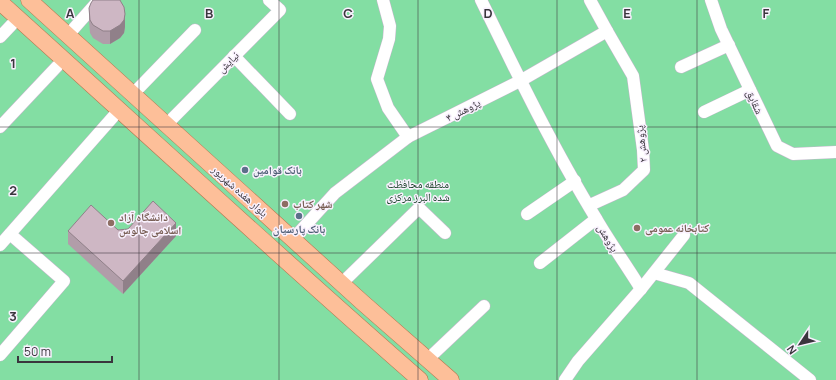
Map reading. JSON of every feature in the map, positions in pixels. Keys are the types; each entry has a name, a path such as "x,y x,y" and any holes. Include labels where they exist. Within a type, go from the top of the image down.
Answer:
{"main road":[{"name":"بلوار هفده شهریور","path":"29,0 362,302 451,380"},
{"name":"بلوار هفده شهریور","path":"0,2 120,109 348,318 419,380"},
{"path":"348,318 362,302"}],"street":[{"path":"68,35 99,0"},
{"name":"نیایش","path":"167,124 280,10 269,0"},
{"path":"383,0 390,26 389,39 376,79 388,108 408,137"},
{"name":"پژوهش","path":"481,0 520,81 575,181 590,205 596,219 641,290"},
{"path":"590,0 607,31"},
{"name":"شقایق","path":"712,0 721,29 728,45 776,146 793,154 836,152"},
{"path":"0,37 18,18"},
{"path":"133,94 196,30"},
{"name":"پژوهش ۴","path":"293,239 335,193 408,137 520,81 607,31"},
{"name":"پژوهش ۲","path":"590,205 623,190 644,170 643,150 633,76 607,31"},
{"path":"681,67 728,45"},
{"path":"234,56 290,114"},
{"path":"0,127 64,59"},
{"path":"704,112 750,90"},
{"path":"0,245 120,109"},
{"path":"527,214 575,181"},
{"path":"342,283 419,208 446,233"},
{"path":"540,264 596,219"},
{"path":"1,351 64,282 10,234"},
{"path":"566,380 578,361 641,290 684,235"},
{"path":"654,273 689,283 810,380"},
{"path":"428,359 484,306"}],"green space":[{"name":"منطقه محافظت شده البرز مرکزی","path":"0,0 836,0 836,380 0,380"}],"building":[{"path":"93,0 120,0 124,7 124,20 120,25 110,31 103,31 93,25 90,20 89,8"},
{"path":"153,201 176,223 123,281 68,231 91,205 118,230 128,229"}],"place":[{"name":"بانک قوامین","path":"245,170"},
{"name":"شهر کتاب","path":"285,204"},
{"name":"بانک پارسیان","path":"299,216"},
{"name":"دانشگاه آزاد اسلامی چالوس","path":"111,223"},
{"name":"کتابخانه عمومی","path":"637,228"}]}
